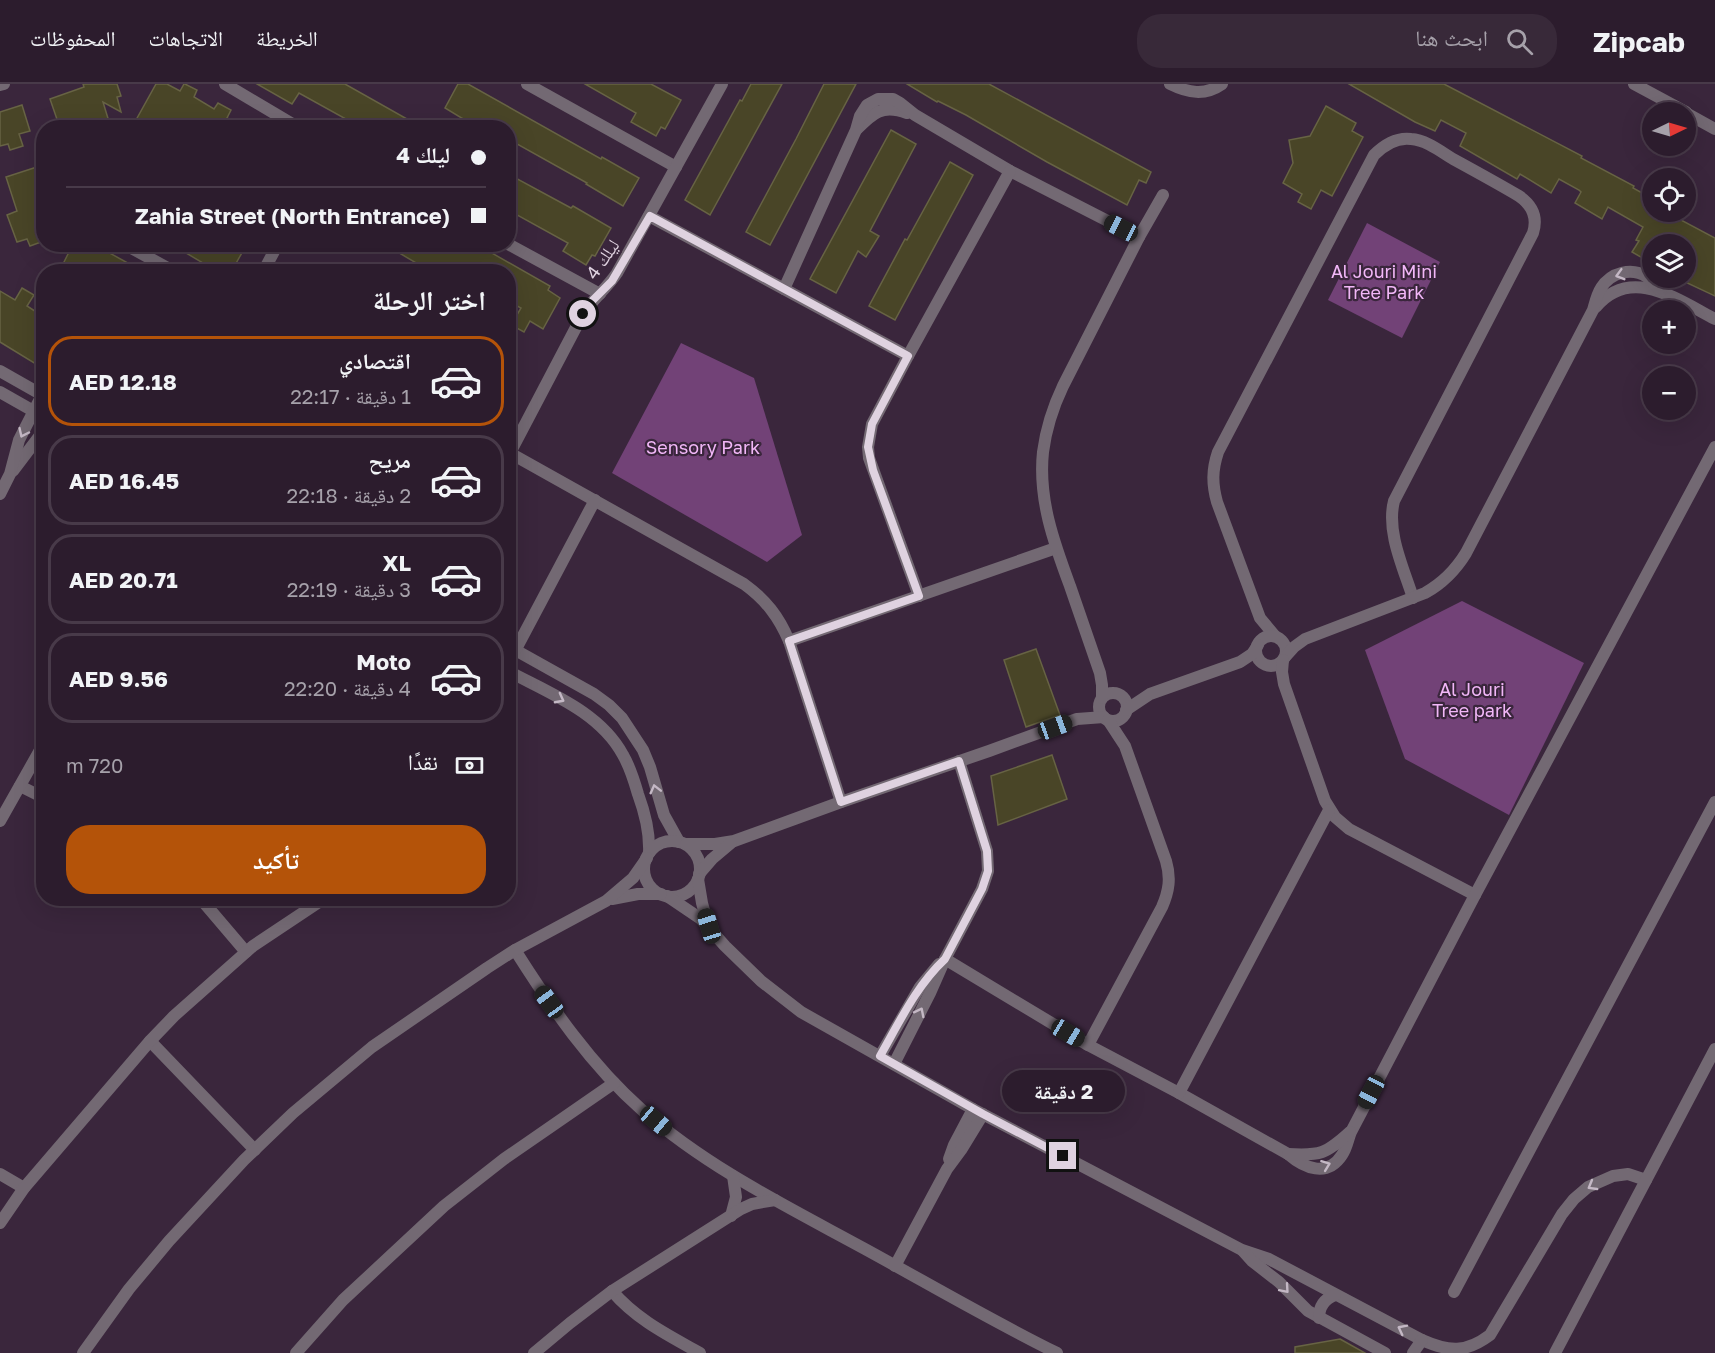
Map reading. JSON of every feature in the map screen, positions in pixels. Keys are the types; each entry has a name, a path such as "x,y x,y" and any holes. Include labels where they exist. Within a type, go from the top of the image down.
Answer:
{"street":[{"path":"527,84 676,166"},
{"name":"ليلك 4","path":"516,439 583,314 616,273 722,84"},
{"path":"1170,84 1186,92 1201,93 1222,84"},
{"path":"1634,84 1666,102"},
{"path":"230,85 286,120"},
{"path":"784,289 856,130 862,110 878,99 893,99 915,115 1010,171 1139,237"},
{"path":"1696,119 1715,129"},
{"path":"1413,598 1392,528 1394,501 1533,233 1535,219 1530,205 1519,196 1430,145 1412,139 1402,139 1392,141 1374,155 1218,452 1213,472 1214,492 1260,618 1286,646 1284,684 1329,810 1341,824 1349,829 1475,895"},
{"path":"919,596 873,470 868,447 872,424 1010,171"},
{"path":"1088,1046 1162,908 1169,890 1169,870 1125,746 1099,710 1102,685 1100,673 1056,548 1044,498 1043,452 1053,407 1139,237 1163,195"},
{"path":"650,216 908,356"},
{"path":"516,248 600,294"},
{"path":"139,252 161,264"},
{"path":"1240,662 1250,661 1276,665 1305,639 1413,598 1449,577 1458,566 1607,280 1619,273 1640,274 1660,291 1715,319"},
{"path":"0,371 36,392"},
{"path":"0,392 36,413"},
{"path":"10,474 19,440 36,417"},
{"path":"0,494 10,474 36,440"},
{"path":"945,959 1088,1046 1179,1093 1287,1154 1320,1154 1333,1147 1351,1132 1715,447"},
{"path":"516,456 744,584 759,595 782,624 789,641 841,802"},
{"path":"516,640 595,500"},
{"path":"789,641 1056,548"},
{"path":"1260,618 1258,658 1284,684"},
{"path":"1077,719 1117,720 1150,694 1240,662 1248,657 1266,637 1305,639"},
{"path":"516,649 594,694 622,718 643,750 664,815 682,843 697,857 700,865 702,903 709,926"},
{"path":"1100,673 1125,702 1125,746"},
{"path":"516,675 593,718 614,740 630,767 645,815 649,833 646,879 652,888 693,912 709,926 742,964 780,997 801,1012 978,1112 1242,1250 1269,1259 1422,1340 1446,1350 1470,1348 1480,1343 1497,1326 1562,1214 1574,1199 1588,1187 1613,1176 1628,1174 1646,1180"},
{"path":"83,1353 149,1264 213,1193 293,1113 372,1047 515,950 606,901 633,878 656,846 671,841 715,844 734,841 1077,719 1109,693 1150,694"},
{"path":"0,821 36,757"},
{"path":"894,1064 982,889 988,871 987,851 959,761"},
{"path":"20,786 36,794"},
{"path":"1454,1292 1715,802"},
{"path":"1179,1093 1329,810"},
{"path":"606,901 627,896 682,895 689,891 712,859 734,841"},
{"path":"207,906 246,952"},
{"path":"0,1223 24,1188 150,1041 198,994 246,952 313,906"},
{"path":"515,950 561,1019 614,1083 670,1133 733,1176 1049,1351"},
{"path":"880,1056 920,987 945,959"},
{"path":"150,1041 255,1150"},
{"path":"1555,1353 1715,1049"},
{"path":"296,1353 343,1300 444,1206 504,1159 614,1083"},
{"path":"895,1266 947,1169 961,1150 978,1112"},
{"path":"0,1174 24,1188"},
{"path":"731,1216 736,1197 733,1176"},
{"path":"534,1353 612,1291 752,1204 775,1200"},
{"path":"1242,1250 1279,1282 1299,1304 1319,1318 1385,1353"},
{"path":"612,1291 641,1319 700,1353"},
{"path":"1319,1318 1323,1303 1335,1295"},
{"path":"1413,1353 1422,1340"}],"green space":[{"name":"Al Jouri Mini Tree Park","path":"1367,223 1440,262 1402,338 1328,300"},
{"name":"Sensory Park","path":"681,343 754,378 802,535 767,562 612,473"},
{"name":"Al Jouri Tree park","path":"1462,601 1584,663 1509,815 1405,759 1365,650"}],"building":[{"path":"83,84 117,84 121,96 117,97 121,112 103,102 108,120 57,120 50,99 84,87"},
{"path":"156,84 167,84 180,91 185,84 197,90 194,97 214,109 218,103 231,110 227,118 231,120 136,120"},
{"path":"257,84 345,84 409,120 348,120 299,93 292,104"},
{"path":"458,84 468,84 639,178 623,206 516,143 516,120 465,120 445,108"},
{"path":"585,84 651,84 681,100 665,129 661,127 656,136 631,122 636,113"},
{"path":"751,84 782,84 710,215 685,200"},
{"path":"824,84 856,84 770,245 746,232"},
{"path":"907,84 989,84 1151,172 1146,183 1139,180 1127,205"},
{"path":"1349,84 1444,84 1582,156 1581,158 1634,186 1633,188 1642,193 1642,222 1685,222 1715,238 1715,296 1696,287 1696,234 1642,234 1642,258 1632,252 1639,241 1636,240 1643,227 1608,207 1602,219 1575,203 1581,192 1559,179 1551,193 1520,174 1517,179 1460,146 1466,133 1441,120 1435,131"},
{"path":"22,105 30,131 19,134 23,146 10,150 8,144 0,146 0,112"},
{"path":"1326,106 1356,123 1352,131 1363,137 1332,196 1321,190 1311,209 1298,202 1302,194 1283,183 1293,163 1289,140 1310,136"},
{"path":"891,130 916,144 870,231 879,236 866,257 858,251 836,293 810,279"},
{"path":"950,162 973,175 895,320 869,306"},
{"path":"36,167 36,244 30,246 27,239 17,242 7,215 17,211 6,177"},
{"path":"516,178 571,208 573,206 611,228 595,256 592,255 586,265 563,251 568,243 516,214"},
{"path":"69,252 108,252 130,264 63,264"},
{"path":"184,252 242,252 236,264 205,264"},
{"path":"398,252 490,252 511,264 418,264"},
{"path":"516,267 550,286 548,290 560,298 543,329 530,321 524,332 516,328 516,316 521,308 516,305"},
{"path":"22,288 34,295 27,306 36,312 36,364 0,342 0,291 15,300"},
{"path":"1036,649 1060,715 1026,727 1004,660"},
{"path":"1052,755 1067,799 998,825 991,776"},
{"path":"1340,1339 1365,1353 1295,1353 1295,1347"}],"route":[{"path":"583,314 612,281 650,216 908,356 872,424 868,447 873,470 919,596 789,641 841,802 959,761 987,851 988,871 982,889 945,959 920,987 880,1056 1063,1156"}]}
